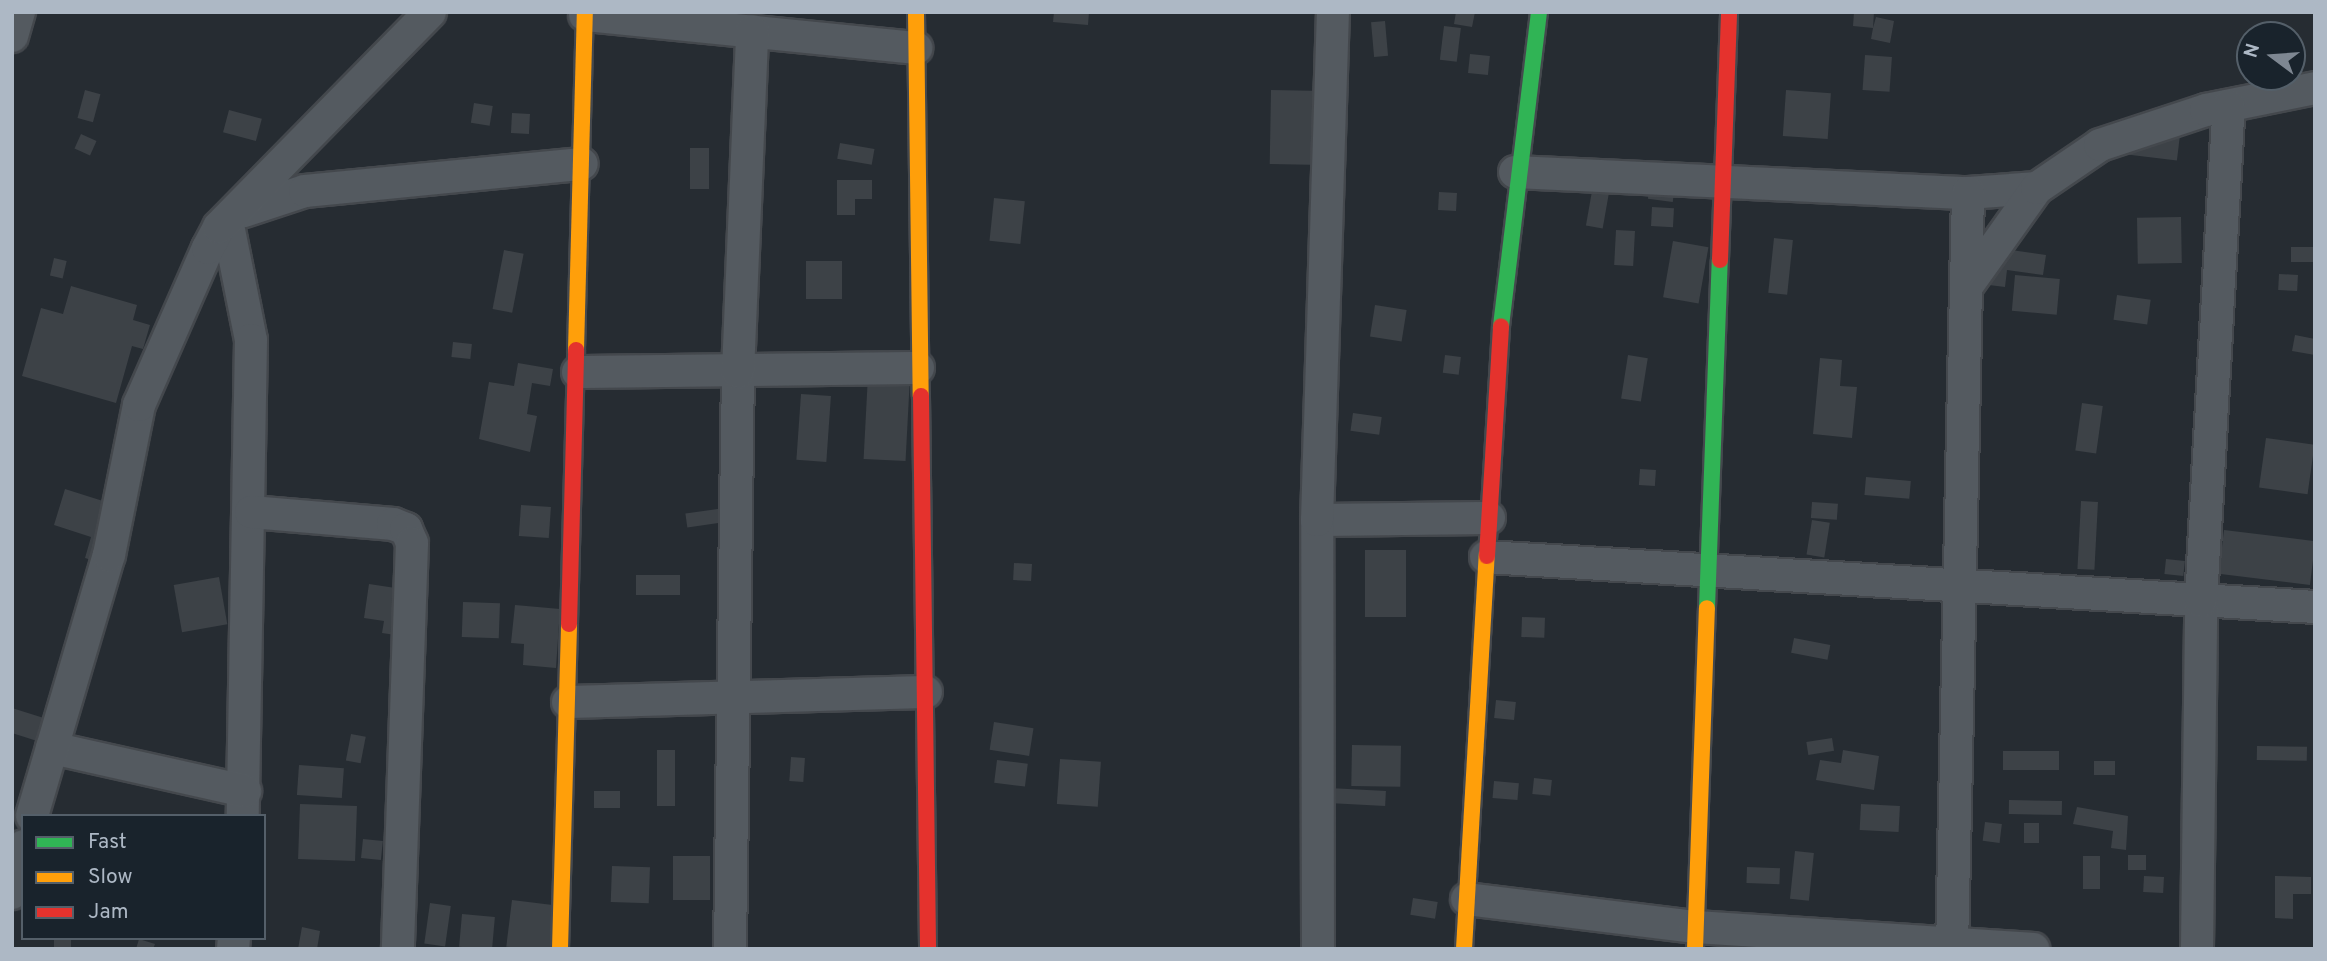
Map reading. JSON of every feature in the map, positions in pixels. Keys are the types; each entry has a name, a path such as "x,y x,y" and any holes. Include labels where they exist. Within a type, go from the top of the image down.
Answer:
{"street":[{"path":"12,36 19,12"},
{"path":"33,814 109,555 139,405 208,248 227,220 430,12"},
{"path":"916,12 918,368 926,692 928,949"},
{"path":"1318,949 1317,520 1334,12"},
{"path":"1464,949 1486,557 1514,172 1539,12"},
{"path":"1695,938 1729,12"},
{"path":"560,949 578,372 585,13 916,48"},
{"path":"730,949 730,698 738,372 752,31"},
{"path":"1965,290 2037,188 2100,145 2229,106 2315,88"},
{"path":"2197,949 2201,601 2229,106"},
{"path":"227,220 259,202 306,191 582,164"},
{"path":"1514,172 1968,193 2037,188"},
{"path":"1952,945 1968,193"},
{"path":"52,748 244,803 251,512 251,340 227,220"},
{"path":"578,372 918,368"},
{"path":"251,512 393,524 406,529 412,543 398,949"},
{"path":"1317,520 1489,518"},
{"path":"1486,557 2315,607"},
{"path":"568,702 926,692"},
{"path":"12,893 21,855"},
{"path":"1467,899 1695,938 2033,949"}],"building":[{"path":"1054,12 1089,12 1088,25 1053,22"},
{"path":"1456,12 1475,12 1472,27 1454,24"},
{"path":"1854,12 1874,12 1873,28 1853,26"},
{"path":"1876,17 1894,21 1890,43 1871,39"},
{"path":"1385,21 1388,56 1374,57 1371,22"},
{"path":"1444,26 1461,28 1457,62 1440,60"},
{"path":"1470,54 1490,56 1488,75 1468,73"},
{"path":"1865,55 1892,57 1889,92 1863,90"},
{"path":"85,90 100,94 93,122 77,118"},
{"path":"1271,90 1324,91 1323,165 1270,164"},
{"path":"1786,90 1831,93 1828,139 1783,136"},
{"path":"474,103 493,106 490,126 471,123"},
{"path":"229,110 262,119 256,141 223,132"},
{"path":"512,113 530,114 529,134 511,133"},
{"path":"2134,116 2182,122 2177,161 2129,155"},
{"path":"81,134 97,141 90,156 74,149"},
{"path":"840,143 874,149 872,165 837,159"},
{"path":"690,148 709,148 709,189 690,189"},
{"path":"837,180 872,180 872,199 855,199 855,215 837,215"},
{"path":"1650,182 1675,185 1673,202 1648,199"},
{"path":"1592,191 1609,194 1603,228 1586,225"},
{"path":"1439,192 1457,193 1456,211 1438,210"},
{"path":"994,198 1025,201 1020,244 990,241"},
{"path":"1652,207 1674,208 1673,227 1651,226"},
{"path":"2181,217 2182,263 2138,264 2137,218"},
{"path":"1991,221 2008,223 2004,249 2046,255 2043,275 2007,270 2005,287 1981,284"},
{"path":"1616,230 1635,231 1633,266 1614,265"},
{"path":"1774,238 1793,240 1787,295 1768,293"},
{"path":"1673,241 1708,247 1699,303 1663,297"},
{"path":"2291,247 2315,247 2315,262 2291,262"},
{"path":"504,250 524,254 512,313 493,309"},
{"path":"54,258 67,261 63,278 50,276"},
{"path":"806,261 842,261 842,299 806,299"},
{"path":"2279,274 2298,275 2297,291 2278,290"},
{"path":"2015,275 2060,279 2057,315 2012,311"},
{"path":"71,286 137,305 133,320 150,325 143,349 132,346 116,403 22,376 41,308 63,314"},
{"path":"2117,295 2151,300 2147,324 2114,320"},
{"path":"1375,305 1407,310 1402,342 1370,337"},
{"path":"2295,335 2315,339 2315,355 2292,351"},
{"path":"453,342 472,344 470,359 451,357"},
{"path":"1445,355 1461,357 1459,375 1443,373"},
{"path":"1628,355 1648,358 1641,402 1621,398"},
{"path":"1820,358 1842,360 1840,386 1857,387 1852,438 1813,434"},
{"path":"518,363 553,369 550,386 532,383 527,414 537,416 530,452 479,439 489,382 514,386"},
{"path":"868,375 910,377 906,461 864,459"},
{"path":"801,394 831,396 826,462 796,460"},
{"path":"2082,403 2103,406 2096,453 2075,451"},
{"path":"1353,413 1382,417 1379,435 1350,431"},
{"path":"2266,438 2315,445 2308,494 2259,488"},
{"path":"1640,469 1656,470 1655,486 1639,485"},
{"path":"1866,477 1911,481 1909,499 1864,495"},
{"path":"65,489 125,508 108,565 85,558 91,537 54,525"},
{"path":"2081,501 2098,502 2094,570 2077,569"},
{"path":"1812,502 1838,504 1837,520 1811,518"},
{"path":"521,505 551,507 549,538 519,536"},
{"path":"725,508 727,522 687,527 685,514"},
{"path":"1812,520 1830,523 1824,557 1807,555"},
{"path":"2224,530 2315,541 2310,585 2219,574"},
{"path":"1365,550 1406,550 1406,617 1365,617"},
{"path":"2166,559 2185,561 2183,576 2164,574"},
{"path":"1014,563 1032,564 1031,581 1013,580"},
{"path":"636,575 680,575 680,595 636,595"},
{"path":"219,577 227,624 182,632 174,585"},
{"path":"369,584 409,590 402,636 382,633 384,621 364,618"},
{"path":"463,602 500,603 499,638 462,637"},
{"path":"515,605 560,609 556,668 523,665 524,644 511,643"},
{"path":"1522,617 1545,618 1544,638 1521,637"},
{"path":"1794,638 1830,645 1827,660 1791,653"},
{"path":"1496,700 1516,702 1514,720 1494,718"},
{"path":"12,708 66,725 59,748 12,733"},
{"path":"994,722 1034,728 1029,756 990,750"},
{"path":"351,734 366,737 361,763 346,761"},
{"path":"1832,738 1834,751 1808,755 1806,742"},
{"path":"1352,745 1401,746 1400,787 1351,786"},
{"path":"2257,746 2307,747 2307,761 2257,760"},
{"path":"657,750 675,750 675,806 657,806"},
{"path":"1843,750 1879,756 1874,790 1816,780 1820,760 1841,763"},
{"path":"2003,751 2059,751 2059,770 2003,770"},
{"path":"791,757 805,758 803,782 789,781"},
{"path":"1060,759 1101,762 1098,807 1057,804"},
{"path":"997,760 1028,764 1025,787 994,783"},
{"path":"2094,761 2115,761 2115,775 2094,775"},
{"path":"299,765 344,768 342,798 297,795"},
{"path":"1534,778 1552,780 1550,796 1532,794"},
{"path":"1494,781 1519,783 1517,800 1493,798"},
{"path":"1329,788 1386,791 1385,806 1328,803"},
{"path":"594,791 620,791 620,808 594,808"},
{"path":"2009,800 2062,801 2062,815 2009,814"},
{"path":"300,804 357,806 355,861 298,859"},
{"path":"1861,804 1900,806 1899,832 1860,830"},
{"path":"2077,807 2128,816 2126,850 2111,848 2113,831 2073,824"},
{"path":"1985,822 2002,824 2000,843 1983,841"},
{"path":"2024,823 2039,823 2039,843 2024,843"},
{"path":"363,839 383,841 381,860 361,858"},
{"path":"1795,851 1814,853 1809,901 1790,899"},
{"path":"2128,855 2146,855 2146,870 2128,870"},
{"path":"673,856 710,856 710,900 673,900"},
{"path":"2083,856 2100,856 2100,889 2083,889"},
{"path":"612,866 650,867 649,903 611,902"},
{"path":"1747,867 1780,868 1779,884 1746,883"},
{"path":"2144,876 2164,877 2163,893 2143,892"},
{"path":"2275,876 2311,877 2311,894 2293,894 2293,919 2275,918"},
{"path":"1413,898 1438,902 1435,919 1410,915"},
{"path":"512,900 559,906 553,949 506,947"},
{"path":"430,903 451,906 445,947 424,944"},
{"path":"462,914 495,917 492,949 459,947"},
{"path":"302,927 320,931 317,949 298,949"},
{"path":"54,940 71,940 71,949 54,949"},
{"path":"139,940 155,944 153,949 136,949"}],"traffic: fast":[{"path":"1501,326 1539,12"},
{"path":"1707,608 1720,260"}],"traffic: slow":[{"path":"576,350 585,12"},
{"path":"916,12 921,396"},
{"path":"1464,949 1487,556"},
{"path":"1695,949 1707,608"},
{"path":"560,949 569,624"}],"traffic: jam":[{"path":"1720,260 1729,12"},
{"path":"1487,556 1501,326"},
{"path":"569,624 576,350"},
{"path":"921,396 928,949"}]}
